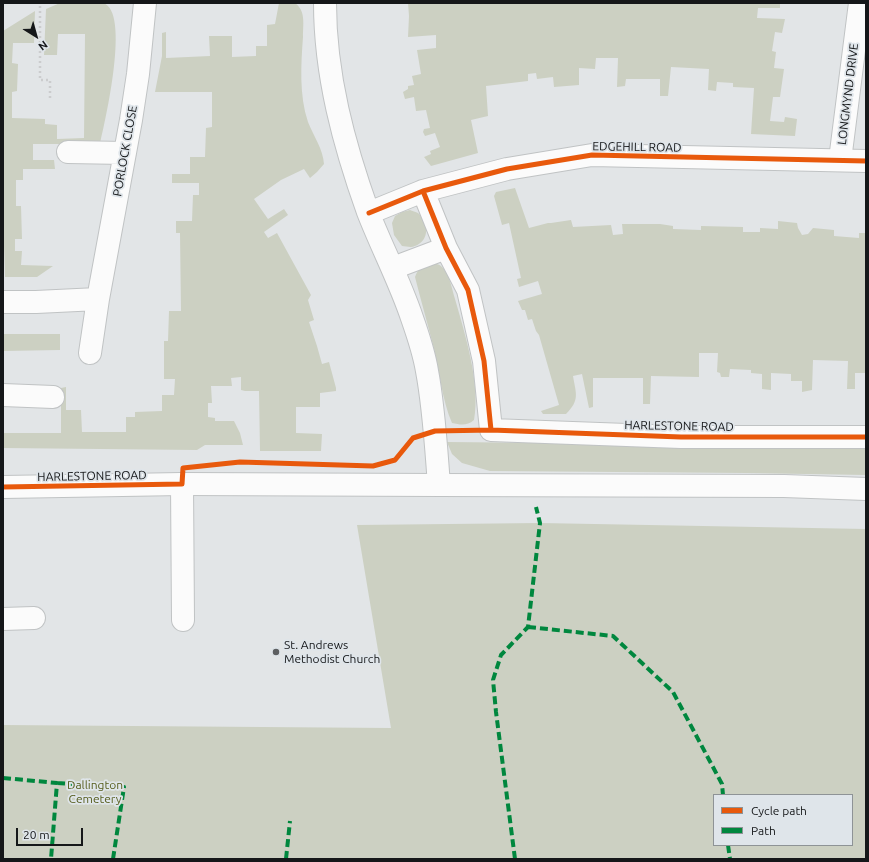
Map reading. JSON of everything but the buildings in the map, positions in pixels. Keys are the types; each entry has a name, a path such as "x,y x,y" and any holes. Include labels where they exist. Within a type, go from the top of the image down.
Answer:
{"street":[{"name":"PORLOCK CLOSE","path":"90,353 98,299 138,74 145,3"},
{"path":"325,3 326,33 334,96 342,130 369,213 393,268 412,318 427,370 435,431 439,485"},
{"name":"LONGMYND DRIVE","path":"840,160 860,3"},
{"path":"68,152 125,153"},
{"name":"EDGEHILL ROAD","path":"369,213 423,191 507,169 592,155 866,161"},
{"path":"393,268 446,248 423,191"},
{"name":"HARLESTONE ROAD","path":"446,248 468,290 484,361 491,430 681,436 866,437"},
{"path":"3,302 98,299"},
{"path":"3,395 53,397"},
{"path":"182,484 183,620"},
{"name":"HARLESTONE ROAD","path":"3,487 182,484 784,486 866,489"},
{"path":"3,619 34,618"}],"path":[{"path":"40,6 40,80 50,80 50,100"}],"green space":[{"path":"60,3 103,3 111,10 115,25 116,45 107,114 100,144 33,144 33,160 54,160 55,169 23,169 23,180 16,180 16,206 21,206 22,239 15,239 15,251 22,251 21,265 53,266 37,277 5,277 3,216 3,31 35,11 34,43 13,43 12,63 18,64 17,91 12,92 12,118 45,119 45,124 57,125 57,139 84,138 85,34 58,34 57,55 44,55 46,9"},
{"path":"279,3 295,3 301,10 303,23 301,80 303,101 308,122 320,148 324,164 310,178 304,169 281,180 254,199 268,219 284,209 288,215 264,232 268,238 277,233 311,295 308,300 314,320 309,322 322,364 329,362 336,388 336,391 320,393 320,407 296,407 296,433 322,434 321,451 260,451 259,391 241,390 241,377 231,378 232,386 211,386 212,403 208,403 208,417 215,418 215,421 234,421 240,433 243,445 205,445 197,450 3,448 3,433 61,433 61,388 66,387 66,410 81,410 82,432 126,432 126,417 135,417 135,412 162,411 162,395 174,395 175,379 164,379 164,341 168,341 169,311 181,311 180,233 176,233 176,221 192,221 193,195 199,195 199,183 172,183 172,174 190,174 190,157 205,157 206,128 212,127 212,92 155,92 162,56 162,33 166,32 166,58 210,56 209,36 232,36 232,57 256,56 256,46 267,46 267,25 275,24"},
{"path":"408,3 780,3 780,8 758,8 757,18 785,19 782,33 775,32 772,51 776,52 774,68 784,69 780,97 773,97 770,121 784,122 785,117 797,119 795,136 751,134 754,88 733,87 733,83 717,82 716,91 708,90 709,69 671,67 668,96 660,96 660,79 626,79 625,86 617,87 618,58 596,58 595,69 579,68 579,85 554,87 553,77 537,79 536,73 528,74 528,81 486,86 488,116 471,120 478,153 431,166 424,157 431,154 430,151 440,147 435,133 425,136 423,132 424,129 430,128 426,110 416,111 414,97 405,99 403,92 408,89 408,86 414,85 412,76 421,74 417,50 436,48 436,35 408,37"},
{"path":"515,188 529,228 548,223 571,220 573,227 611,225 613,235 623,234 622,224 660,224 673,226 673,229 701,230 701,226 743,227 743,232 760,232 760,228 778,229 778,221 797,223 802,235 808,234 813,228 834,230 834,236 859,238 859,233 866,233 866,373 855,373 855,389 847,389 848,361 813,360 812,390 802,392 802,381 791,381 791,374 771,373 771,390 762,389 762,374 751,373 751,370 730,369 729,377 721,377 720,373 717,372 718,353 699,353 699,377 651,376 650,404 643,404 643,378 593,378 593,407 589,408 582,374 573,376 576,396 573,405 566,414 543,414 541,411 559,405 539,335 532,319 528,320 525,310 522,310 518,301 542,294 538,281 519,287 517,279 521,278 509,223 502,225 494,196 496,192"},
{"path":"410,210 418,213 422,217 426,227 423,240 420,244 412,247 402,246 394,235 392,223 395,216"},
{"path":"429,263 440,265 447,275 471,360 474,376 476,406 474,420 466,424 461,425 452,423 443,396 434,349 415,277 420,268"},
{"path":"3,334 60,334 60,350 3,351"},
{"path":"447,442 866,446 866,475 490,471 462,463 452,454"},
{"name":"Dallington Cemetery","path":"540,523 866,529 866,859 3,859 3,725 391,728 357,525"}],"marked path":[{"path":"515,859 493,680 501,655 528,627 540,523 536,507"},
{"path":"528,627 613,636 673,692 722,784 723,794"},
{"path":"3,778 57,783 51,859"},
{"path":"57,783 124,787 113,859"},
{"path":"286,859 290,821"},
{"path":"728,846 730,859"}],"cycle path":[{"path":"369,213 423,191 507,169 592,155 866,161"},
{"path":"423,191 446,248 468,290 484,361 491,430"},
{"path":"3,487 182,484 183,468 240,462 373,466 395,460 413,438 435,431 491,430 681,437 866,437"}],"place":[{"name":"St. Andrews Methodist Church","path":"276,652"}]}
